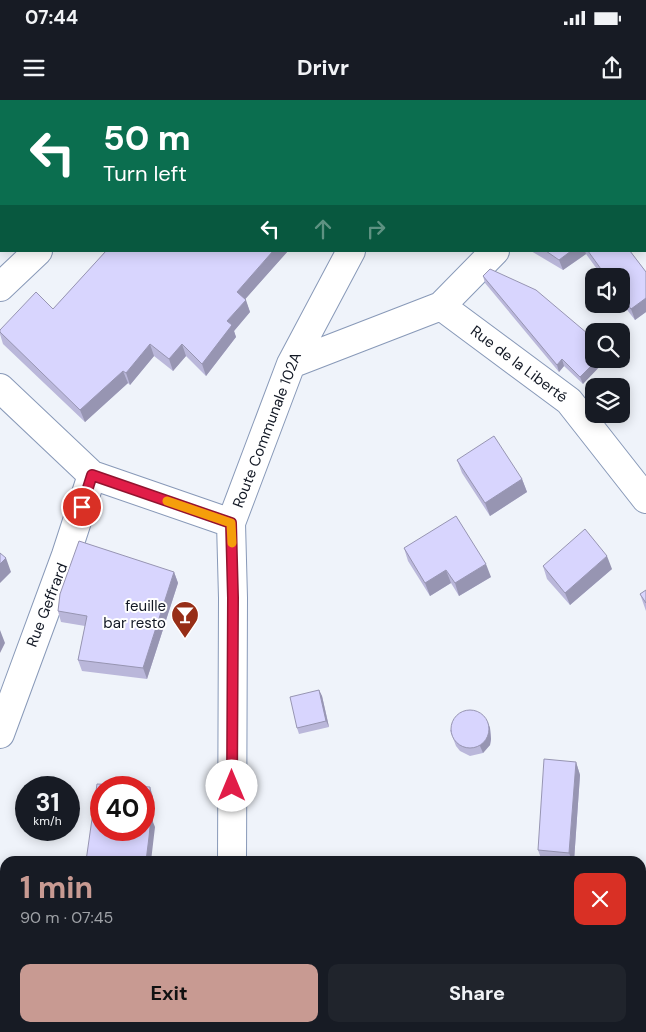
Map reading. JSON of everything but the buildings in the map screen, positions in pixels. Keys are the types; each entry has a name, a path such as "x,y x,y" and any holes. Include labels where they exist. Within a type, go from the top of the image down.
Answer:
{"street":[{"path":"0,287 37,252"},
{"name":"Route Communale 102A","path":"232,856 233,598 231,523 291,364 350,252"},
{"path":"291,364 442,306 494,252"},
{"name":"Rue de la Liberté","path":"442,306 569,401 646,499"},
{"path":"0,388 92,475 231,523"},
{"name":"Rue Geffrard","path":"0,734 66,555 92,475"}],"slow traffic":[{"path":"167,501 231,523 232,543"}],"place":[{"name":"feuille bar resto","path":"185,639"}],"route":[{"path":"82,507 92,475 231,523 233,598 232,786"}]}
